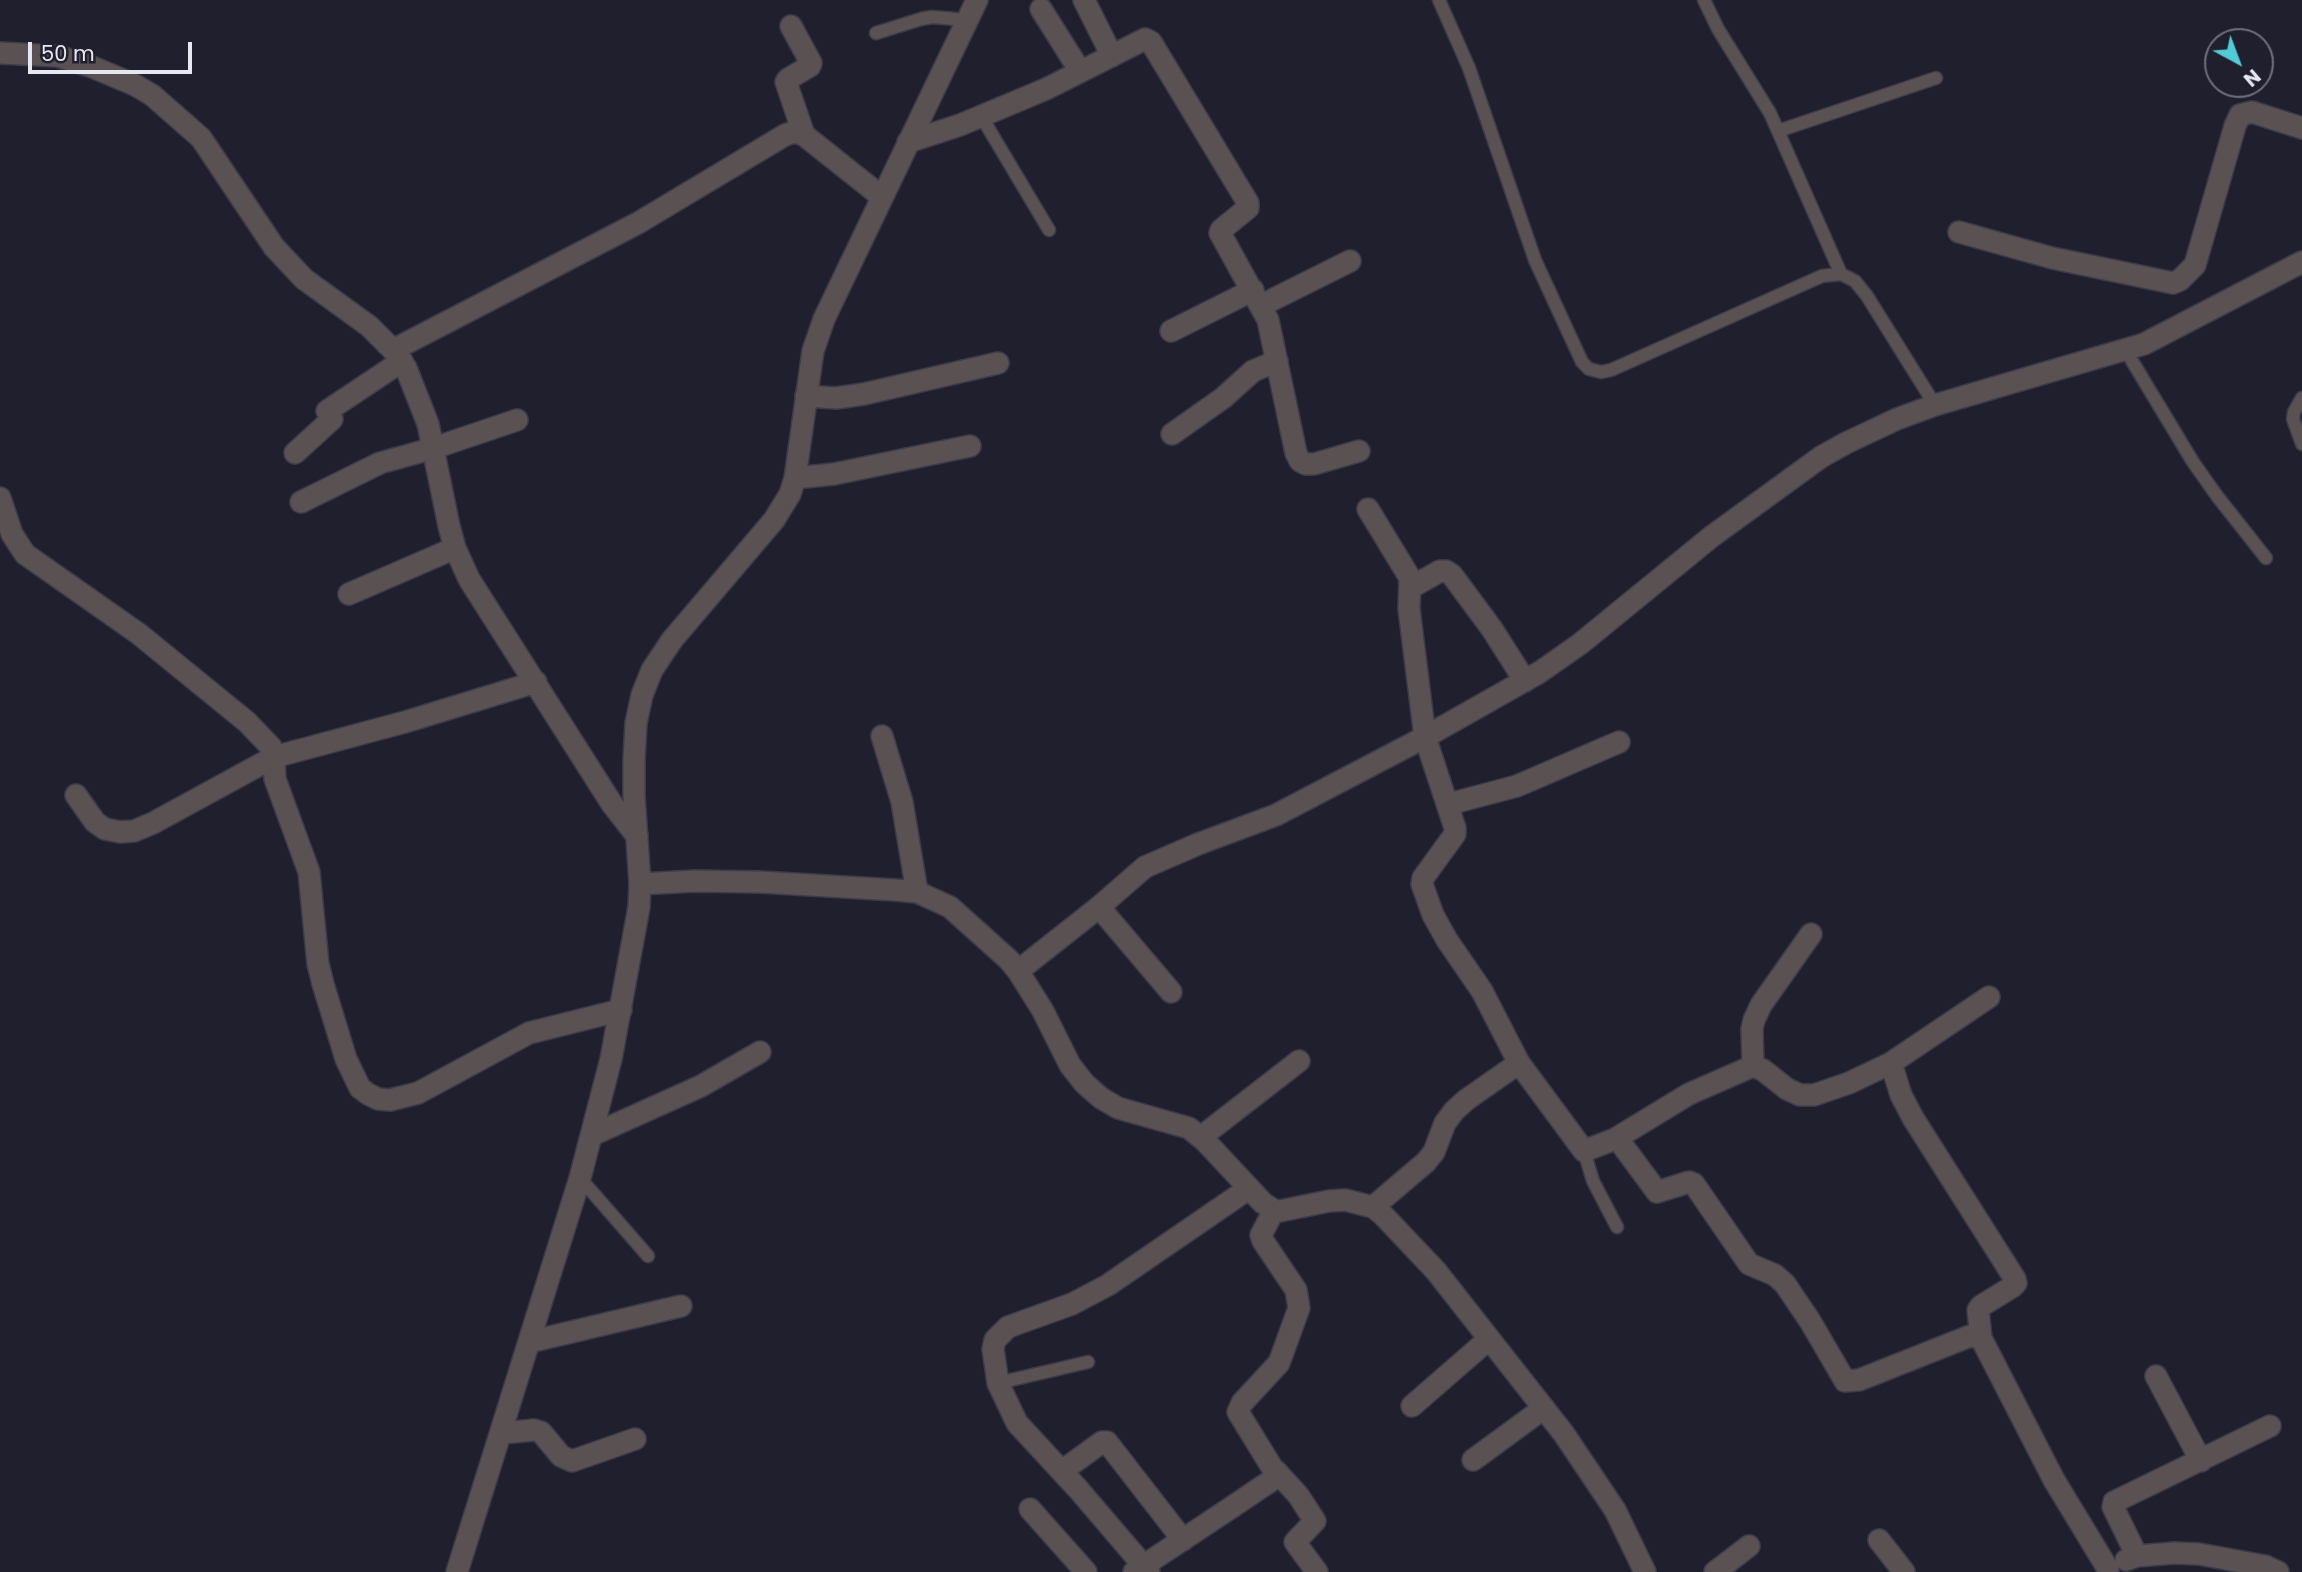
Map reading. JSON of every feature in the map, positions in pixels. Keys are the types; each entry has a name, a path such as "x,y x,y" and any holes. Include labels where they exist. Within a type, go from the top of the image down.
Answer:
{"street":[{"path":"457,1572 580,1178 621,1010 639,907 634,796 635,723 642,695 652,670 672,640 774,520 790,494 795,478 813,352 824,319 977,0"},
{"path":"1084,0 1112,56"},
{"path":"1041,9 1080,71"},
{"path":"790,26 811,63 786,82 804,135"},
{"path":"908,142 981,116 1145,39 1155,48 1248,203 1248,208 1220,230 1220,233 1269,320 1300,461 1314,464 1359,451"},
{"path":"0,53 57,56 90,66 152,95 201,138 274,247 304,279 369,326 397,356 413,383 434,448 455,548 477,593 612,804 637,836"},
{"path":"1959,232 2052,258 2173,283 2180,280 2194,265 2240,115 2252,112 2302,128"},
{"path":"295,453 331,420 327,411 397,356 638,223 785,135 794,132 804,135 882,197"},
{"path":"1171,331 1350,261"},
{"path":"1018,971 1145,867 1276,815 1525,681 1580,644 1711,537 1821,457 1898,419 1935,405 2126,351 2186,324 2302,262"},
{"path":"1172,434 1223,398 1254,370 1277,361"},
{"path":"806,396 836,398 864,394 998,363"},
{"path":"301,502 380,463 517,420"},
{"path":"795,478 857,470 970,446"},
{"path":"0,498 12,534 25,554 139,634 206,687 266,741 274,757 275,779 309,873 318,964 323,984 346,1059 354,1077 368,1094 378,1099 390,1100 418,1093 529,1033 621,1010"},
{"path":"1368,509 1410,578 1409,609 1425,737 1449,804 1455,834 1423,878 1422,884 1433,915 1482,991 1519,1063 1584,1151 1615,1139 1689,1094 1753,1066 1800,1095 1814,1095 1849,1083 1891,1062 1989,997"},
{"path":"349,594 455,548"},
{"path":"1410,587 1440,571 1452,575 1492,629 1525,681"},
{"path":"76,794 95,822 105,829 134,831 274,757 405,722 536,682"},
{"path":"881,736 901,802 917,892"},
{"path":"1449,804 1517,786 1619,742"},
{"path":"640,884 760,882 917,892 950,907 1009,960 1043,1011 1070,1065 1084,1083 1118,1108 1189,1128 1201,1137 1248,1189 1273,1210 1345,1200 1373,1207 1436,1271 1544,1408 1610,1502 1645,1572"},
{"path":"1099,907 1171,992"},
{"path":"1753,1066 1754,1020 1761,1005 1811,934"},
{"path":"592,1135 701,1086 760,1052"},
{"path":"1201,1137 1299,1061"},
{"path":"1891,1062 1901,1095 1913,1118 2015,1279 2016,1283 2012,1287 1978,1310 1981,1338 2054,1480 2105,1570 2137,1556 2175,1553 2240,1560 2266,1566 2278,1572"},
{"path":"1373,1207 1426,1162 1434,1152 1445,1123 1454,1111 1519,1063"},
{"path":"1615,1139 1657,1192 1689,1182 1693,1184 1749,1264 1775,1275 1785,1284 1845,1381 1859,1380 1970,1336 1981,1338"},
{"path":"1248,1189 1108,1284 1072,1304 1008,1327 999,1334 993,1349 998,1384 1017,1423 1062,1471 1142,1570 1272,1480 1276,1471"},
{"path":"1273,1210 1261,1235 1296,1290 1299,1308 1279,1363 1242,1403 1238,1412 1276,1471 1298,1495 1315,1521 1295,1542 1317,1572"},
{"path":"529,1342 681,1306"},
{"path":"1412,1406 1489,1339"},
{"path":"2157,1376 2201,1461"},
{"path":"1473,1460 1544,1408"},
{"path":"2137,1556 2113,1507 2114,1502 2270,1426"},
{"path":"502,1433 534,1430 541,1432 561,1456 572,1461 635,1439"},
{"path":"1062,1471 1102,1442 1107,1442 1183,1540"},
{"path":"1030,1509 1087,1572"},
{"path":"1879,1540 1904,1572"},
{"path":"1715,1572 1749,1546"}],"lane":[{"path":"1439,0 1469,68 1535,260 1582,362 1589,369 1601,372 1611,370 1822,276 1841,274 1855,281 1867,296 1935,405"},
{"path":"1704,0 1718,29 1770,113 1841,274"},
{"path":"876,33 920,19 967,20"},
{"path":"1778,131 1936,78"},
{"path":"981,116 1049,230"},
{"path":"2126,351 2193,462 2266,558"},
{"path":"2302,398 2293,419 2302,444"},
{"path":"1584,1151 1593,1181 1617,1227"},
{"path":"580,1178 648,1256"},
{"path":"998,1384 1088,1362"}]}
